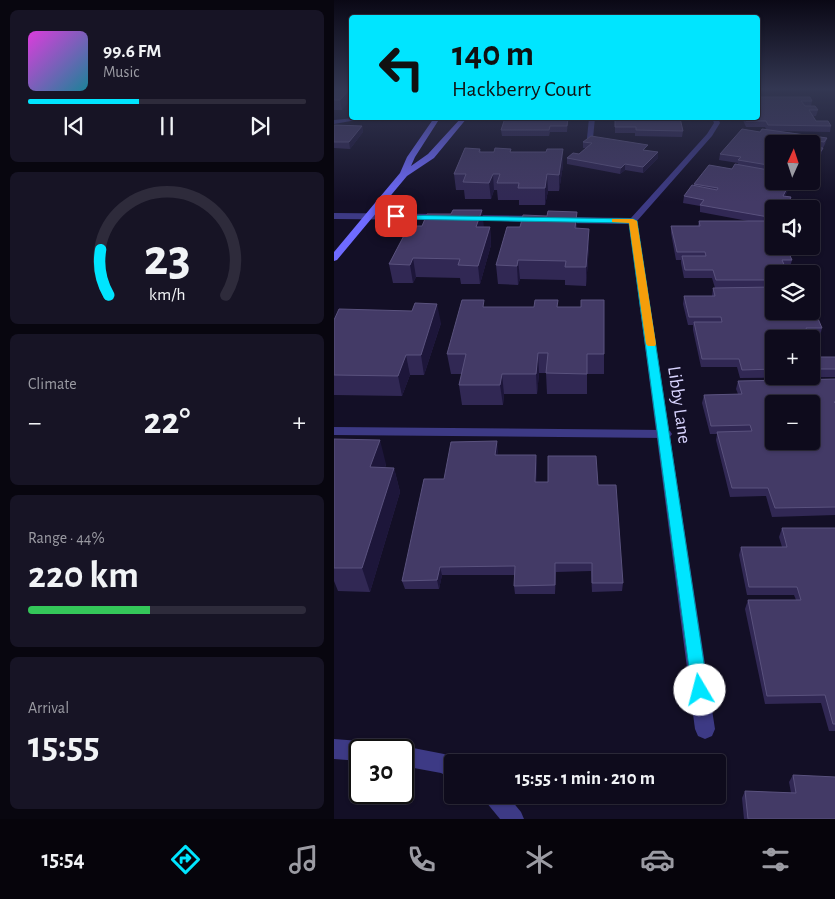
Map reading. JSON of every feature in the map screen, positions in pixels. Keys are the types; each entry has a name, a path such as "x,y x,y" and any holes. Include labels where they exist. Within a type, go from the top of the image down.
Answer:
{"street":[{"path":"404,174 411,157 432,126"},
{"path":"334,258 404,174 430,156 457,126"},
{"path":"590,138 591,126"},
{"path":"554,220 633,221 710,135 715,126"},
{"path":"334,216 544,219"},
{"name":"Libby Lane","path":"633,221 665,434 705,729"},
{"path":"334,431 665,434"},
{"path":"334,750 349,751"},
{"path":"414,758 444,764"},
{"path":"502,804 514,819"}],"building":[{"path":"334,126 362,126 349,142 334,142"},
{"path":"502,126 550,126 549,130 501,130"},
{"path":"682,126 683,131 636,130 636,127 615,127"},
{"path":"742,129 760,132 762,129 805,135 765,135 765,164 738,160 741,157 720,154"},
{"path":"591,136 648,145 643,150 658,152 643,167 625,164 621,168 567,158 573,153 579,154 592,143 583,142"},
{"path":"820,137 827,138 824,142 820,141"},
{"path":"465,148 480,149 479,152 494,152 495,148 511,149 510,152 546,152 547,149 563,149 559,175 547,174 545,188 518,188 519,183 497,183 500,174 493,174 489,183 463,182 466,174 454,174"},
{"path":"735,164 765,169 765,190 786,190 783,196 791,197 790,200 765,200 765,216 700,205 704,200 684,196 692,185 717,190 718,188 694,184 709,165 732,169"},
{"path":"453,210 482,210 476,227 490,227 478,266 458,265 460,259 413,258 410,265 389,264 409,226 422,226 427,214 451,214"},
{"path":"548,211 577,212 575,228 589,229 586,267 565,267 566,261 518,260 517,266 496,265 507,227 520,227 523,215 547,216"},
{"path":"699,221 765,221 765,255 790,255 792,260 782,260 784,265 765,265 765,280 716,280 713,270 685,270 682,256 706,256 705,252 677,252 671,226 700,226"},
{"path":"765,287 765,320 819,320 822,328 765,330 765,369 742,370 739,359 702,359 694,322 722,322 721,317 689,317 684,296 715,296 713,288"},
{"path":"462,300 484,300 483,307 534,307 535,300 558,300 557,307 581,307 581,300 604,300 604,354 587,354 587,374 546,373 548,353 538,353 536,374 502,374 500,385 459,385 466,354 447,354"},
{"path":"415,303 437,304 421,355 406,355 398,376 334,375 334,320 339,309 412,311"},
{"path":"820,357 836,357 836,369 820,369"},
{"path":"820,379 836,379 836,401 834,402 836,404 836,507 775,508 768,488 732,488 717,432 752,431 750,425 711,426 704,395 742,394 738,381 765,380 765,385 820,385"},
{"path":"334,439 380,440 370,467 394,468 362,568 334,568"},
{"path":"497,441 495,455 536,455 535,482 548,482 548,456 596,456 598,485 616,485 623,583 592,583 592,563 555,563 555,585 514,586 515,566 440,567 437,580 402,581 424,479 444,479 451,442"},
{"path":"782,528 836,528 836,724 833,724 825,695 767,696 748,600 801,600 797,587 749,587 741,547 787,547"},
{"path":"793,775 836,777 836,819 748,819 745,791 796,793"}],"slow traffic":[{"path":"615,221 633,221 651,344"}],"route":[{"path":"396,216 633,221 665,434 700,690"}]}
